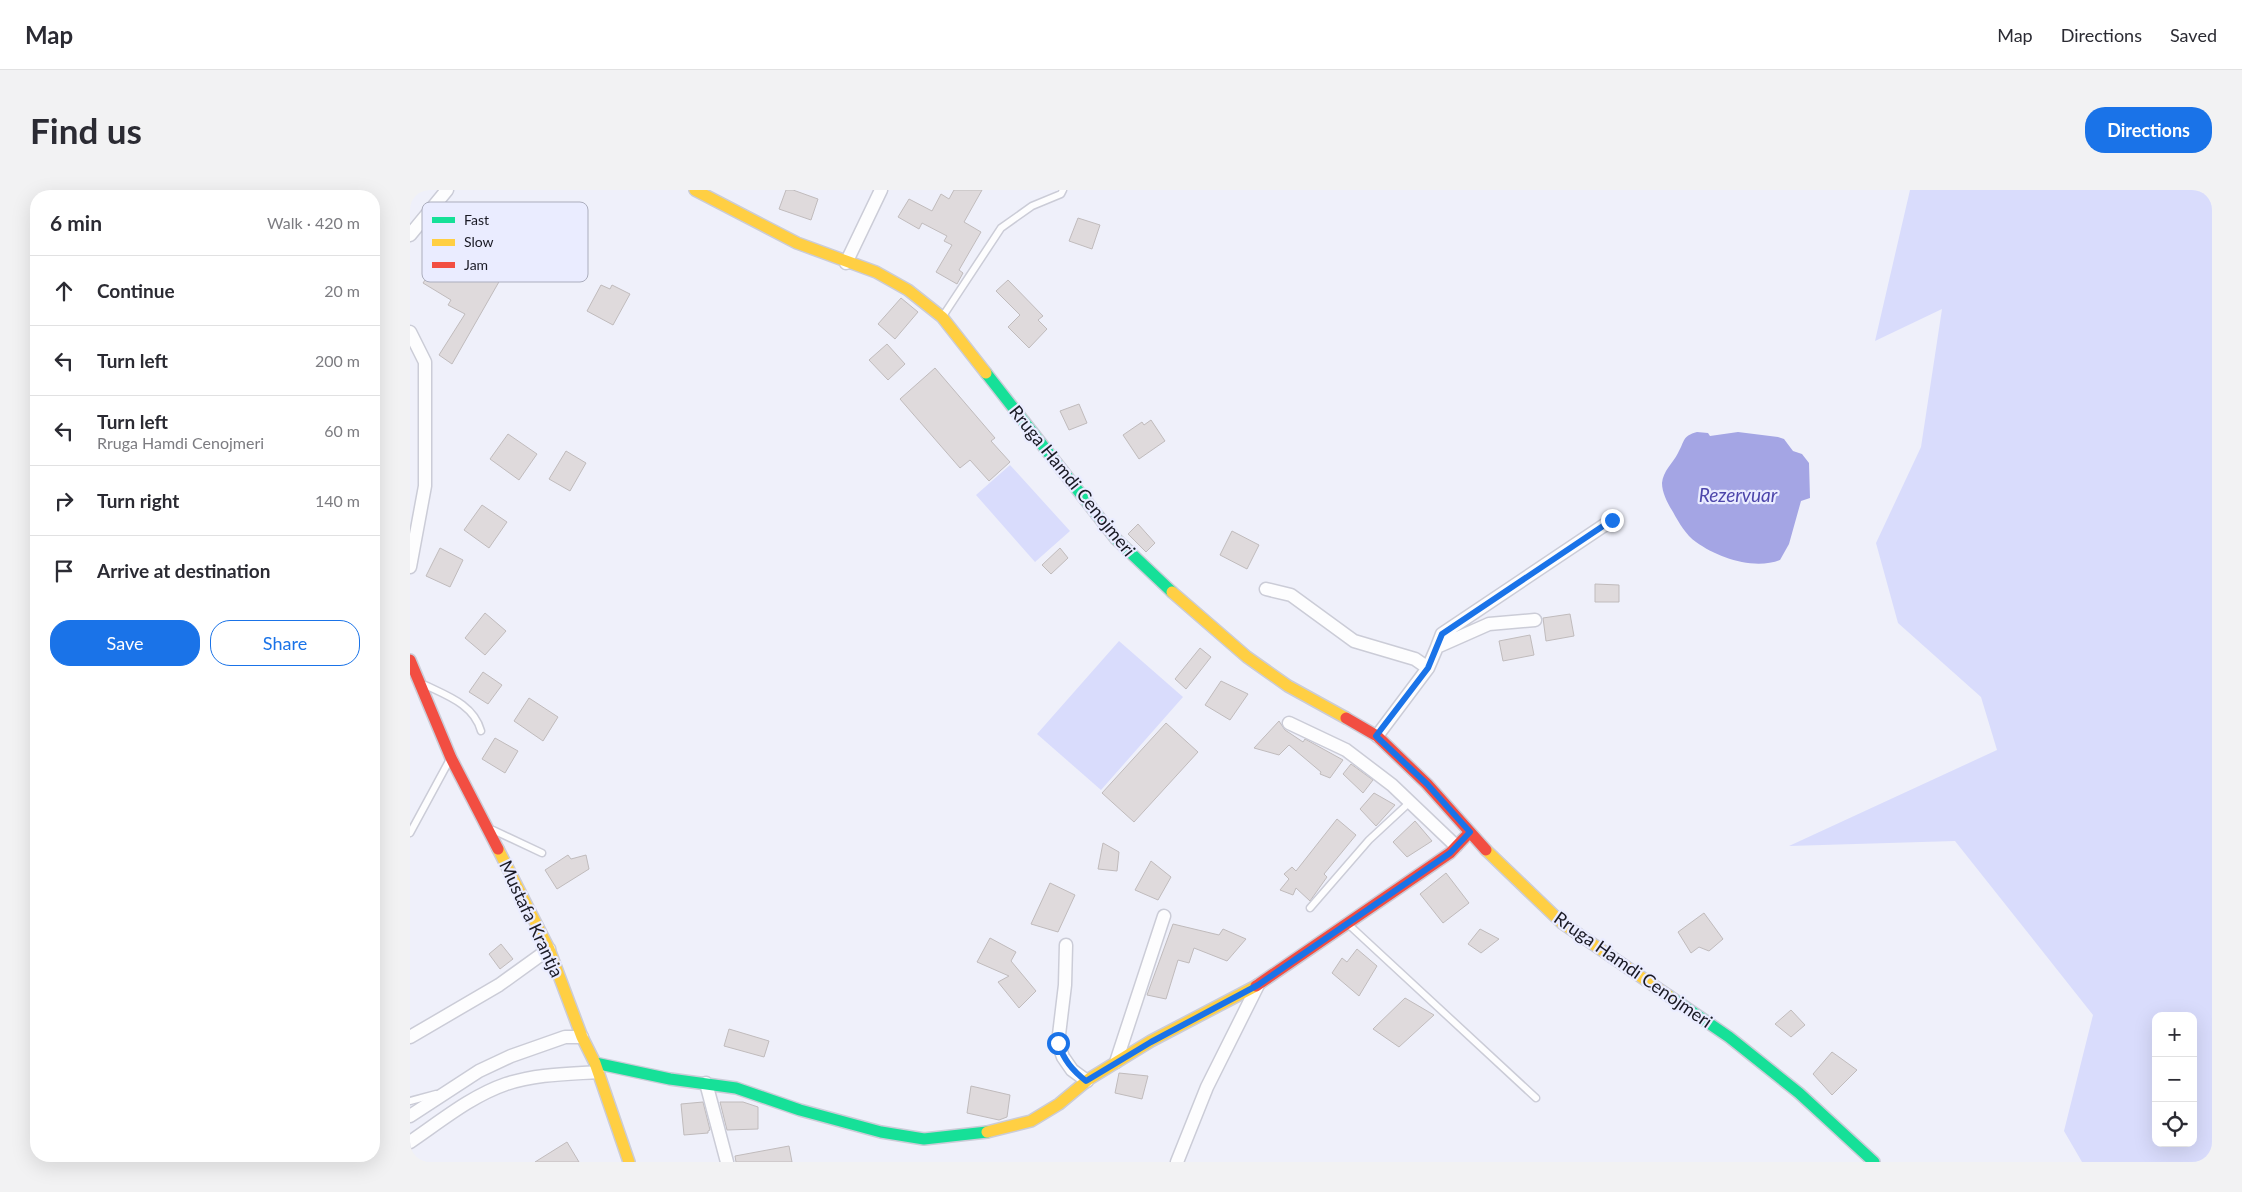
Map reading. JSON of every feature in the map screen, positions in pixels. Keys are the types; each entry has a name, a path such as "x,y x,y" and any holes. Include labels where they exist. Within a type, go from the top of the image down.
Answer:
{"street":[{"path":"437,202 447,190"},
{"name":"Rruga Hamdi Cenojmeri","path":"695,190 797,244 846,263 876,272 908,290 942,317 1110,532 1162,584 1247,658 1288,686 1376,736 1427,784 1486,850 1562,924 1729,1037 1800,1093 1866,1159"},
{"path":"846,263 881,190"},
{"path":"410,235 422,220"},
{"path":"410,332 425,362 425,486 410,567"},
{"path":"1376,736 1428,668 1442,634 1612,520"},
{"path":"1266,589 1291,596 1354,641 1416,659 1428,668"},
{"path":"1437,647 1489,624 1535,620"},
{"name":"Mustafa Krantja","path":"410,660 451,758 549,949 582,1037 597,1068 629,1162"},
{"path":"1289,723 1346,750 1410,802 1456,846"},
{"path":"410,1142 469,1102 506,1084 532,1077 597,1068 608,1064 670,1079 706,1083 758,1094 800,1110 881,1132 924,1139 975,1134 1016,1127 1059,1104 1086,1081 1116,1062 1184,1023 1258,985 1430,867 1470,832"},
{"path":"1116,1062 1164,916"},
{"path":"1066,945 1065,985 1058,1043 1063,1057 1072,1070 1086,1081"},
{"path":"410,1037 499,985 549,949"},
{"path":"1177,1162 1207,1087 1258,985"},
{"path":"410,1116 436,1101 442,1093 479,1071 543,1043 566,1037 582,1037"},
{"path":"706,1083 727,1162"}],"lane":[{"path":"942,317 1001,228 1032,206 1061,194 1063,190"},
{"path":"420,682 456,700 469,710 478,720 481,731"},
{"path":"410,833 451,758"},
{"path":"1310,908 1369,840 1410,802"},
{"path":"488,828 542,854"},
{"path":"1347,924 1536,1098"},
{"path":"410,1101 442,1093"}],"shaded area":[{"path":"1910,190 2212,190 2212,1162 2082,1162 2064,1131 2093,1015 1955,841 1789,846 1997,750 1981,697 1898,623 1876,543 1921,447 1942,309 1875,341"},
{"path":"1010,465 1070,531 1035,562 976,495"},
{"path":"1119,641 1183,697 1101,790 1037,734"}],"water":[{"name":"Rezervuar","path":"1697,432 1708,433 1710,436 1738,432 1778,437 1784,439 1793,451 1802,454 1809,463 1810,498 1801,501 1789,544 1780,560 1759,564 1736,561 1705,548 1689,536 1680,524 1669,506 1662,483 1666,471 1685,440 1689,435"}],"building":[{"path":"786,190 793,190 818,199 811,220 779,209"},
{"path":"954,190 982,190 964,222 981,232 959,270 963,273 957,284 936,272 952,245 944,241 947,236 922,223 919,229 898,217 909,199 932,211 941,194 949,199"},
{"path":"1078,218 1100,225 1092,249 1069,241"},
{"path":"1008,280 1043,316 1038,320 1047,329 1029,348 1008,327 1020,315 996,291"},
{"path":"499,282 452,364 439,355 465,314 448,305 451,300 423,283"},
{"path":"601,285 610,289 612,285 630,294 613,325 587,311"},
{"path":"901,298 918,312 895,339 878,324"},
{"path":"887,344 905,364 888,380 869,360"},
{"path":"935,368 995,438 991,441 1010,462 989,481 970,460 960,468 900,399"},
{"path":"1079,404 1087,423 1069,430 1060,411"},
{"path":"1151,420 1165,441 1139,459 1123,435 1142,422 1144,425"},
{"path":"508,434 537,454 519,480 490,459"},
{"path":"566,451 586,463 570,491 549,479"},
{"path":"482,505 507,522 489,548 464,530"},
{"path":"1138,524 1155,543 1146,552 1128,534"},
{"path":"1232,531 1259,545 1247,569 1220,555"},
{"path":"440,548 463,560 450,587 426,576"},
{"path":"1060,548 1068,558 1051,574 1042,565"},
{"path":"1595,584 1619,585 1619,602 1595,602"},
{"path":"485,613 506,631 485,655 465,638"},
{"path":"1570,614 1574,636 1546,641 1543,618"},
{"path":"1530,635 1534,655 1503,661 1499,641"},
{"path":"1200,648 1211,657 1186,689 1175,679"},
{"path":"483,672 502,685 488,704 469,692"},
{"path":"1221,681 1248,694 1230,720 1205,705"},
{"path":"529,698 558,717 543,741 514,721"},
{"path":"1279,721 1285,730 1303,742 1305,739 1343,760 1330,778 1320,774 1321,772 1289,745 1279,755 1254,748"},
{"path":"1166,723 1198,752 1134,822 1102,793"},
{"path":"495,738 518,751 505,773 482,759"},
{"path":"1351,764 1373,780 1363,793 1343,774"},
{"path":"1374,793 1395,805 1376,826 1360,809"},
{"path":"1337,819 1356,835 1324,874 1327,877 1310,901 1296,888 1293,895 1280,890 1289,879 1284,874 1292,867 1296,871"},
{"path":"1415,821 1432,841 1407,857 1393,842"},
{"path":"1103,843 1119,852 1117,871 1098,869"},
{"path":"568,855 571,859 586,855 589,869 557,889 545,870"},
{"path":"1151,861 1171,877 1158,900 1135,890"},
{"path":"1446,873 1469,903 1443,923 1420,894"},
{"path":"1050,883 1075,895 1058,932 1031,924"},
{"path":"1704,913 1723,939 1709,951 1699,947 1691,953 1678,932"},
{"path":"1173,924 1219,935 1223,929 1246,939 1227,961 1194,948 1189,963 1178,960 1166,999 1147,995"},
{"path":"1480,929 1499,939 1481,953 1468,944"},
{"path":"990,938 1016,952 1011,961 1036,991 1019,1008 998,982 1009,976 977,962"},
{"path":"501,944 513,959 500,969 489,954"},
{"path":"1357,949 1377,966 1359,996 1332,973 1342,958 1347,962"},
{"path":"1405,998 1434,1015 1399,1047 1373,1029"},
{"path":"1791,1010 1805,1025 1791,1037 1775,1024"},
{"path":"729,1029 769,1041 764,1057 724,1046"},
{"path":"1832,1052 1857,1070 1832,1095 1813,1074"},
{"path":"1119,1073 1148,1076 1142,1099 1115,1093"},
{"path":"971,1086 1010,1095 1007,1117 999,1120 967,1113"},
{"path":"703,1102 710,1130 708,1133 684,1135 681,1104"},
{"path":"720,1102 743,1102 758,1107 758,1129 727,1130"},
{"path":"567,1142 579,1162 535,1162"},
{"path":"789,1146 792,1162 736,1162 735,1156"}],"traffic: fast":[{"path":"986,373 1116,539 1172,592"},
{"path":"1669,996 1729,1037 1799,1093 1874,1162"},
{"path":"595,1063 670,1079 736,1088 800,1110 881,1132 924,1139 987,1132"}],"traffic: slow":[{"path":"695,190 797,243 876,272 908,290 942,317 986,373"},
{"path":"1172,592 1247,657 1288,686 1346,718"},
{"path":"498,849 549,949 582,1037 595,1063 629,1162"},
{"path":"1486,850 1562,923 1669,996"},
{"path":"987,1132 1031,1121 1059,1104 1089,1079 1151,1041 1256,986"}],"traffic: jam":[{"path":"410,660 451,758 498,849"},
{"path":"1346,718 1377,736 1427,784 1486,850"},
{"path":"1256,986 1450,853 1470,832"}],"route":[{"path":"1058,1043 1063,1057 1072,1070 1086,1081 1210,1009 1258,985 1450,853 1470,832 1427,784 1376,736 1428,668 1442,634 1612,520"}]}
